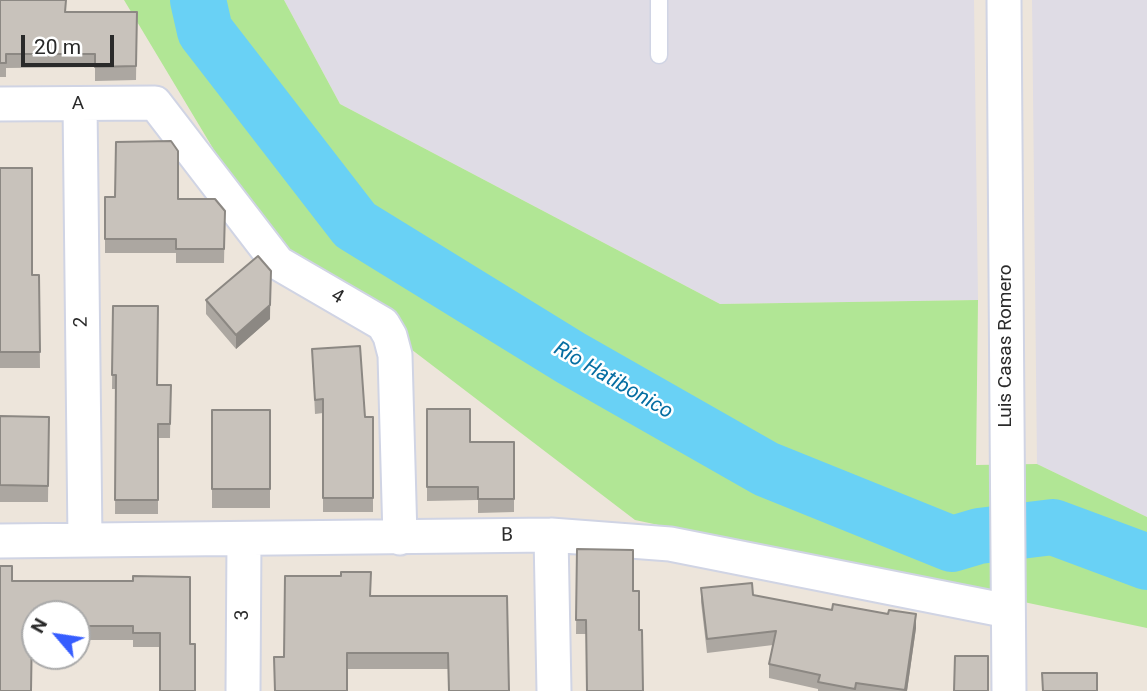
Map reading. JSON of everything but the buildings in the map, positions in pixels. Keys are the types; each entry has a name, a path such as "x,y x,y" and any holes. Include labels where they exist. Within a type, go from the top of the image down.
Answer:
{"street":[{"name":"Luis Casas Romero","path":"1004,0 1009,691"},
{"name":"A","path":"0,104 155,103"},
{"name":"4","path":"155,103 278,263 383,324 390,336 395,355 400,538"},
{"name":"2","path":"79,104 85,540"},
{"name":"B","path":"0,541 551,536 670,544 1008,611"},
{"path":"551,536 554,691"},
{"name":"3","path":"243,691 244,540"}],"lane":[{"path":"659,0 659,55"}],"shaded area":[{"path":"284,0 974,0 978,300 720,304 340,104"},
{"path":"1032,0 1147,0 1147,517 1037,464"}],"green space":[{"path":"124,0 284,0 340,104 720,304 978,300 976,465 1037,464 1147,517 1147,628 635,520 268,240"}],"waterway":[{"name":"Río Hatibonico","path":"198,0 205,31 355,225 571,358 766,469 952,544 979,536 1053,527 1147,562"}]}
